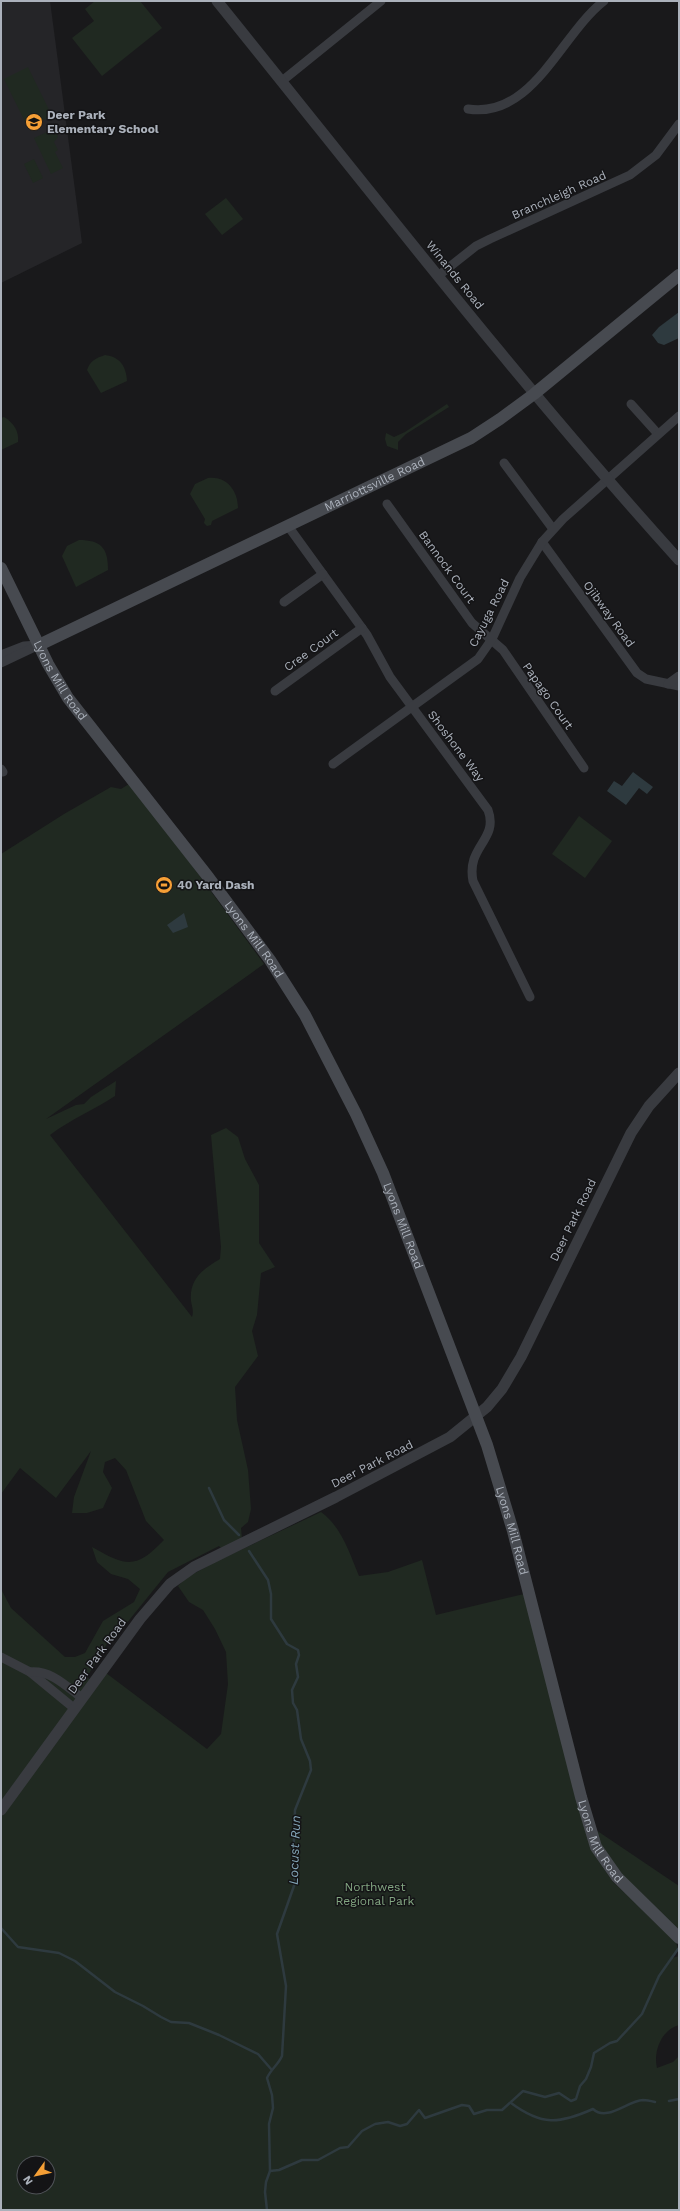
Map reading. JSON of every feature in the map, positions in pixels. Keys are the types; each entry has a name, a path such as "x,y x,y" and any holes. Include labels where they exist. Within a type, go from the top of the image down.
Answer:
{"main road":[{"name":"Marriottsville Road","path":"39,645 471,438 500,420 534,394 679,275"},
{"name":"Lyons Mill Road","path":"1,568 58,682 74,708 229,904 270,960 305,1015 373,1149 477,1417 512,1525 594,1842 605,1862 616,1877 679,1938"}],"street":[{"name":"Winands Road","path":"217,1 534,394 607,480 679,560"},
{"path":"282,81 381,1"},
{"path":"468,109 478,111 494,108 515,98 528,88 587,17 604,1"},
{"name":"Branchleigh Road","path":"438,276 476,246 630,175 656,154 679,124"},
{"path":"631,404 658,434"},
{"name":"Cayuga Road","path":"333,764 478,659 492,639 520,578 542,542 553,529 679,416"},
{"path":"504,463 553,529"},
{"name":"Bannock Court","path":"387,504 472,623 492,639"},
{"name":"Shoshone Way","path":"288,526 362,628 382,665 412,708 488,810 491,826 473,859 472,871 474,881 530,997"},
{"name":"Ojibway Road","path":"542,542 637,673 646,679 679,686"},
{"path":"284,602 323,574"},
{"name":"Cree Court","path":"275,691 362,628"},
{"name":"Papago Court","path":"492,639 503,650 584,768"},
{"name":"Marriottsville Road","path":"1,655 24,646 39,645"},
{"name":"Marriottsville Road","path":"1,663 39,645"},
{"path":"668,684 679,676"},
{"name":"Deer Park Road","path":"1,1810 153,1603 170,1584 185,1572 423,1453 450,1437 477,1417 494,1399 516,1367 631,1133 649,1106 679,1073"},
{"path":"1,1657 30,1672 75,1709"},
{"path":"30,1672 40,1671 51,1675 82,1698"}],"shaded area":[{"name":"Deer Park Elementary School","path":"1,1 50,1 82,243 1,283"},
{"path":"679,312 679,338 664,345 658,343 652,335 659,327"},
{"path":"633,772 653,787 647,794 639,788 626,805 607,791 614,781 622,786"},
{"path":"184,913 188,927 173,933 167,925"}],"green space":[{"path":"95,1 140,1 162,28 102,76 72,38 94,21 85,9"},
{"path":"28,67 52,116 28,128 4,79"},
{"path":"55,130 58,137 54,142 58,150 55,152 63,168 51,174 34,138 49,131"},
{"path":"34,159 43,178 33,183 24,164"},
{"path":"226,198 243,219 222,235 205,214"},
{"path":"105,355 115,358 121,363 124,367 127,381 101,393 87,370 94,360"},
{"path":"447,404 449,407 406,434 398,442 398,450 387,446 385,439 386,433 394,437 405,432"},
{"path":"4,417 11,422 15,428 18,434 18,442 1,450 1,418"},
{"path":"208,478 220,479 230,486 236,495 238,508 212,521 211,525 207,526 204,523 205,519 190,494 195,484"},
{"path":"79,540 87,540 102,547 107,556 108,570 76,587 62,556 67,546"},
{"name":"Northwest Regional Park","path":"129,784 158,819 264,964 46,1119 76,1105 84,1104 91,1097 116,1081 115,1096 66,1124 50,1135 192,1317 192,1287 198,1276 203,1271 220,1259 221,1247 211,1135 226,1128 238,1137 245,1159 259,1185 259,1243 275,1267 261,1273 257,1315 252,1331 258,1356 235,1387 237,1420 248,1470 251,1509 248,1522 241,1528 242,1539 221,1548 219,1546 168,1572 126,1624 108,1642 87,1677 97,1686 106,1673 207,1749 221,1734 228,1684 226,1652 215,1629 203,1610 189,1602 178,1586 186,1578 215,1562 321,1512 334,1525 344,1541 359,1576 388,1572 422,1560 436,1615 524,1594 595,1856 613,1882 675,1939 678,1949 672,1958 679,1956 679,2025 667,2032 663,2037 657,2049 656,2062 657,2068 673,2062 679,2056 679,2210 1,2210 1,1589 11,1608 65,1657 75,1657 85,1653 103,1621 134,1602 140,1589 128,1579 111,1574 97,1562 92,1547 114,1558 131,1562 146,1556 164,1540 146,1521 126,1470 115,1458 105,1462 103,1472 112,1488 103,1508 87,1513 72,1513 74,1497 91,1451 56,1498 20,1468 1,1494 1,854 64,814 111,787 121,789"},
{"path":"579,816 612,841 585,878 552,854"},
{"path":"593,1828 679,1886 679,1931 612,1866"}],"waterway":[{"name":"Locust Run","path":"209,1488 224,1520 239,1535"},
{"name":"Locust Run","path":"249,1551 268,1580 271,1594 271,1619 287,1644 298,1650 299,1655 296,1664 298,1677 292,1690 293,1703 297,1710 301,1739 310,1761 311,1770 295,1810 293,1865 295,1883 277,1934 286,1986 282,2056 267,2078 272,2095 273,2108 269,2124 270,2171 266,2182 265,2192 267,2210"},
{"path":"1,1928 18,1947 59,1953 75,1961 115,1992 171,2022 189,2023 219,2035 258,2054 271,2069"},
{"path":"270,2171 279,2170 302,2160 318,2160 340,2148 348,2147 362,2131 375,2124 388,2122 400,2126 407,2124 419,2110 425,2118 462,2105 469,2106 474,2114 487,2110 502,2110 523,2091 545,2097 559,2093 571,2101 576,2099 580,2086 586,2079 591,2067 594,2053 610,2043 617,2041 642,2014 659,1976 678,1949"},
{"path":"669,2101 679,2099"},
{"path":"511,2103 532,2116 542,2119 560,2120 570,2118 593,2109 604,2113 617,2110 637,2101 648,2100 655,2102"}],"place":[{"name":"Deer Park Elementary School","path":"34,122"},
{"name":"40 Yard Dash","path":"164,885"}]}
